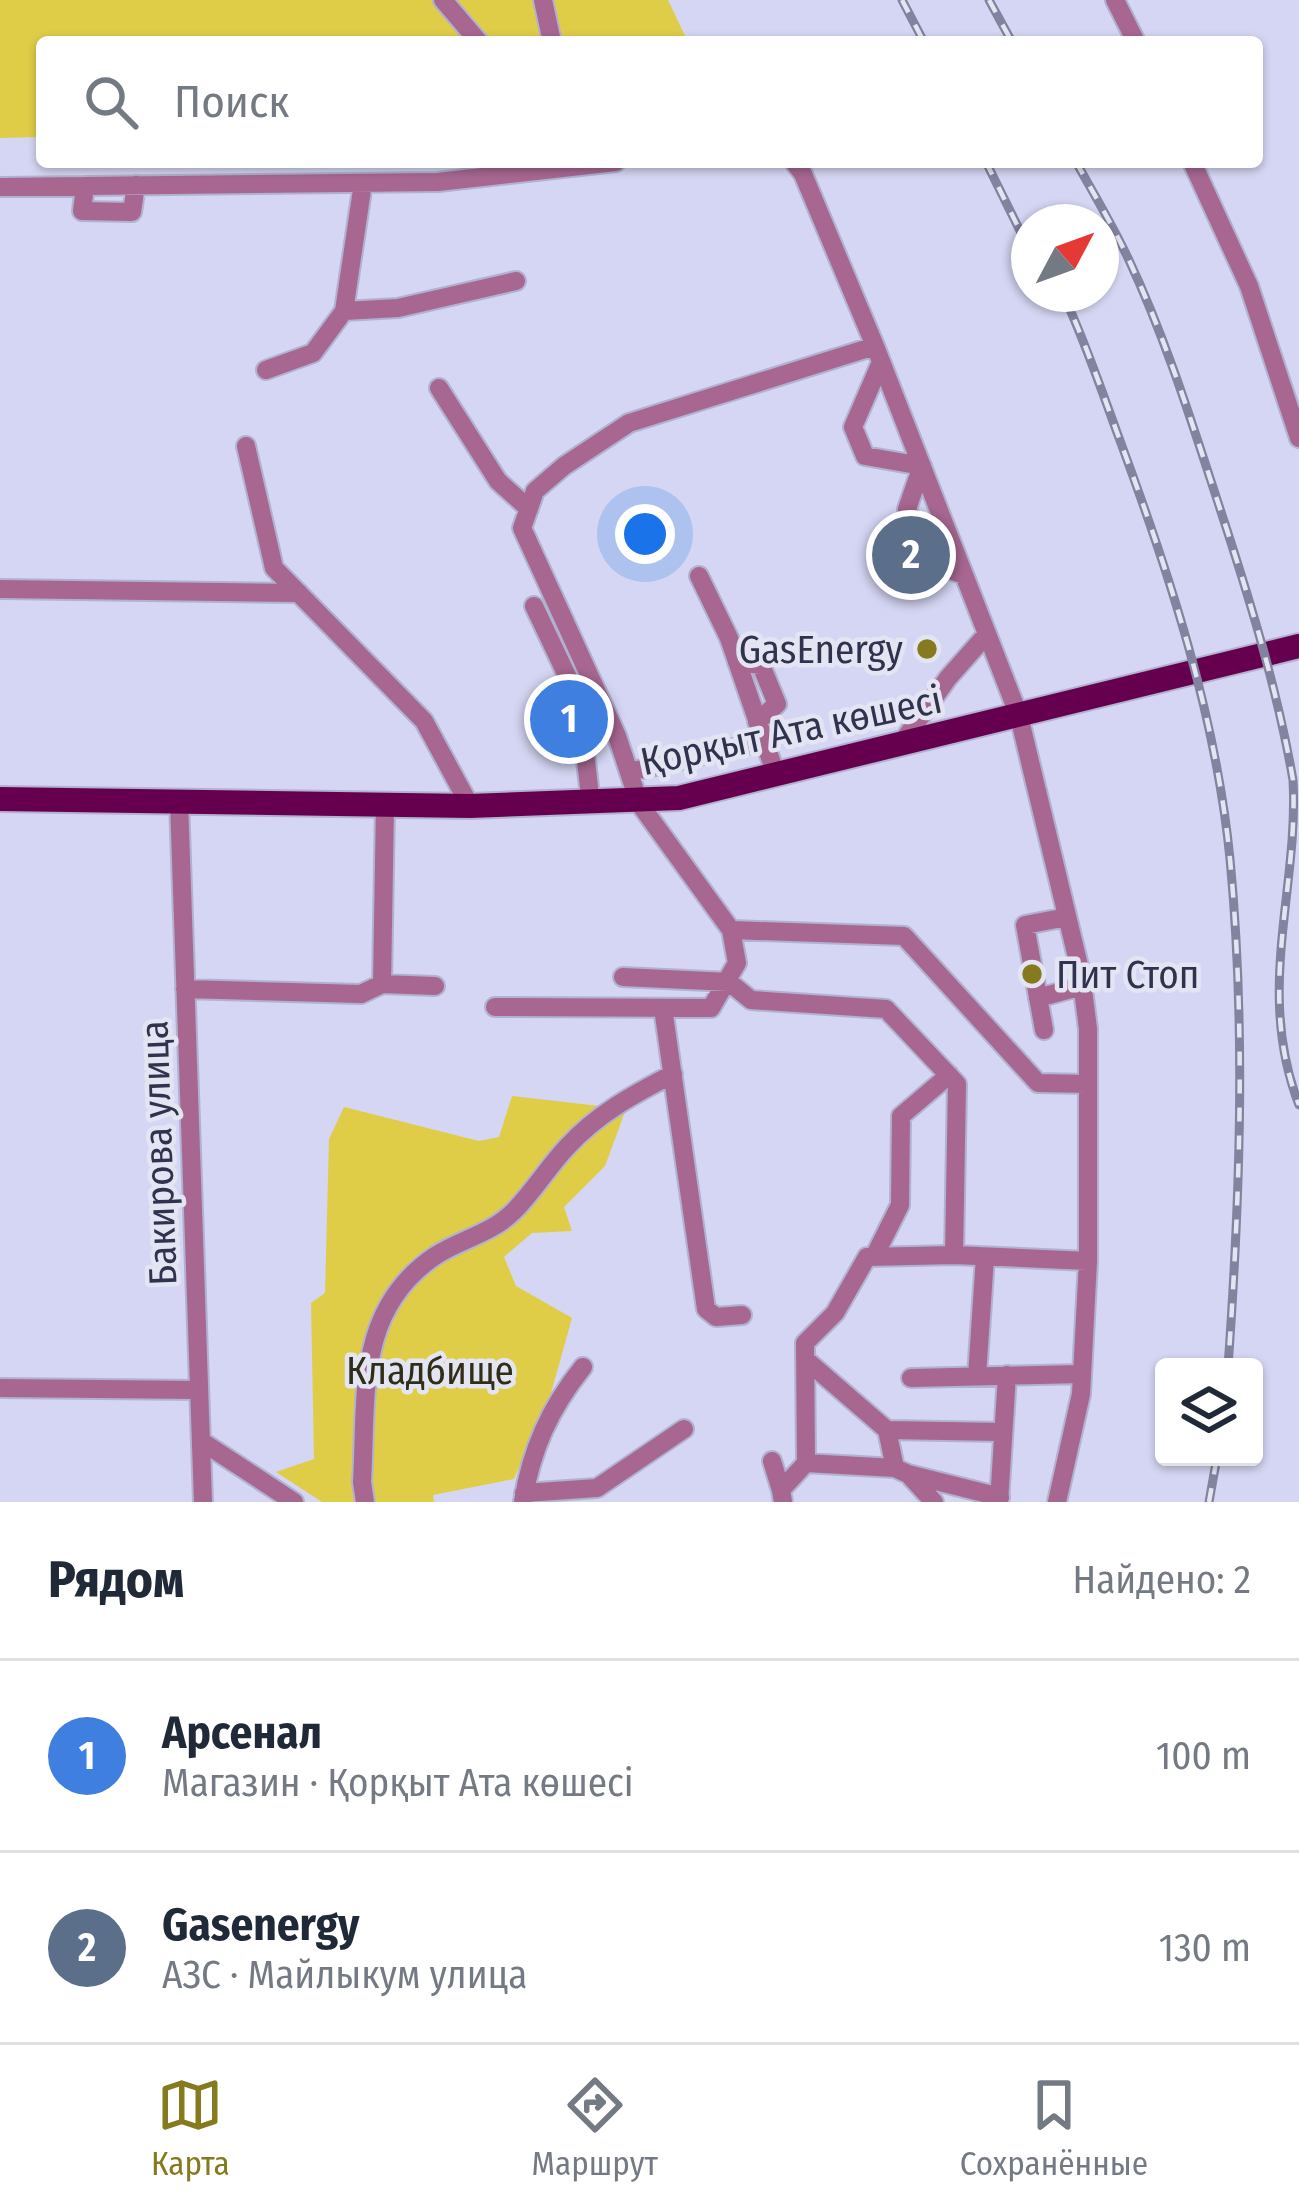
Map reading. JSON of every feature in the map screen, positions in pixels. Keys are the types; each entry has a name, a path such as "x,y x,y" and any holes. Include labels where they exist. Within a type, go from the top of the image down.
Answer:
{"main road":[{"name":"Қорқыт Ата көшесі","path":"0,799 470,806 679,798 1299,646"}],"street":[{"path":"443,0 474,36"},
{"path":"543,0 551,36"},
{"path":"1115,0 1133,36"},
{"path":"0,187 438,182 563,168"},
{"path":"797,168 878,354 1019,716 1082,986 1088,1029 1088,1262 1082,1374 1057,1502"},
{"path":"1195,168 1249,286 1299,438"},
{"path":"266,370 313,353 344,311 363,183"},
{"path":"344,311 398,308 516,281"},
{"path":"878,354 853,427 865,456 922,466"},
{"path":"495,1006 711,1008 736,963 731,930 639,802 617,736 522,527 535,490 629,423 878,354"},
{"path":"439,388 498,481 529,508"},
{"path":"246,446 274,568 424,722 470,806"},
{"path":"922,466 908,509 930,562 964,575"},
{"path":"629,772 761,731 777,704 761,664 737,662 699,576"},
{"path":"0,589 299,593"},
{"path":"534,606 579,701 591,803"},
{"path":"901,744 948,678 987,634"},
{"path":"761,731 776,775"},
{"name":"Бакирова улица","path":"179,801 202,1502"},
{"path":"382,984 385,805"},
{"path":"1044,1030 1024,926 1067,916"},
{"path":"731,930 904,936 1038,1083 1088,1084"},
{"path":"623,977 729,982 751,1000 886,1009 958,1084 954,1256"},
{"path":"185,988 361,994 382,984 435,986"},
{"path":"1038,998 1082,986"},
{"path":"663,1008 706,1309 716,1317 742,1315"},
{"path":"365,1502 369,1351 384,1309 414,1271 441,1252 492,1229 514,1211 568,1145 616,1103 673,1074"},
{"path":"782,1496 806,1463 805,1343 835,1313 861,1264 875,1255 900,1205 901,1116 949,1075"},
{"path":"875,1255 1088,1262"},
{"path":"977,1376 986,1257"},
{"path":"805,1359 887,1430 901,1471 934,1502"},
{"path":"583,1367 556,1400 528,1466 524,1498 597,1488 684,1429"},
{"path":"910,1378 1082,1374"},
{"path":"806,1463 901,1471 1000,1499 1007,1375"},
{"path":"0,1388 199,1390"},
{"path":"887,1430 1002,1432"},
{"path":"200,1441 294,1502"},
{"path":"772,1461 782,1496"}],"green space":[{"path":"0,0 668,0 685,36 36,36 36,137 0,138"},
{"name":"Кладбище","path":"512,1096 626,1109 605,1166 564,1207 572,1231 532,1233 504,1257 516,1286 572,1318 551,1393 514,1479 433,1495 434,1502 322,1502 276,1472 314,1459 311,1303 325,1293 329,1139 344,1107 479,1141 499,1137"}],"railway":[{"path":"902,0 921,36"},
{"path":"989,0 1009,36"},
{"path":"989,168 1011,213"},
{"path":"1079,168 1128,258 1169,356 1245,587 1280,715 1293,780 1280,1021 1299,1105"},
{"path":"1071,312 1174,598 1203,701 1223,806 1235,922 1240,1049 1228,1358"},
{"path":"1209,1502 1215,1466"}],"place":[{"name":"Gasenergy","path":"911,555"},
{"name":"GasEnergy","path":"927,649"},
{"name":"Арсенал","path":"569,719"},
{"name":"Пит Стоп","path":"1032,974"}]}
